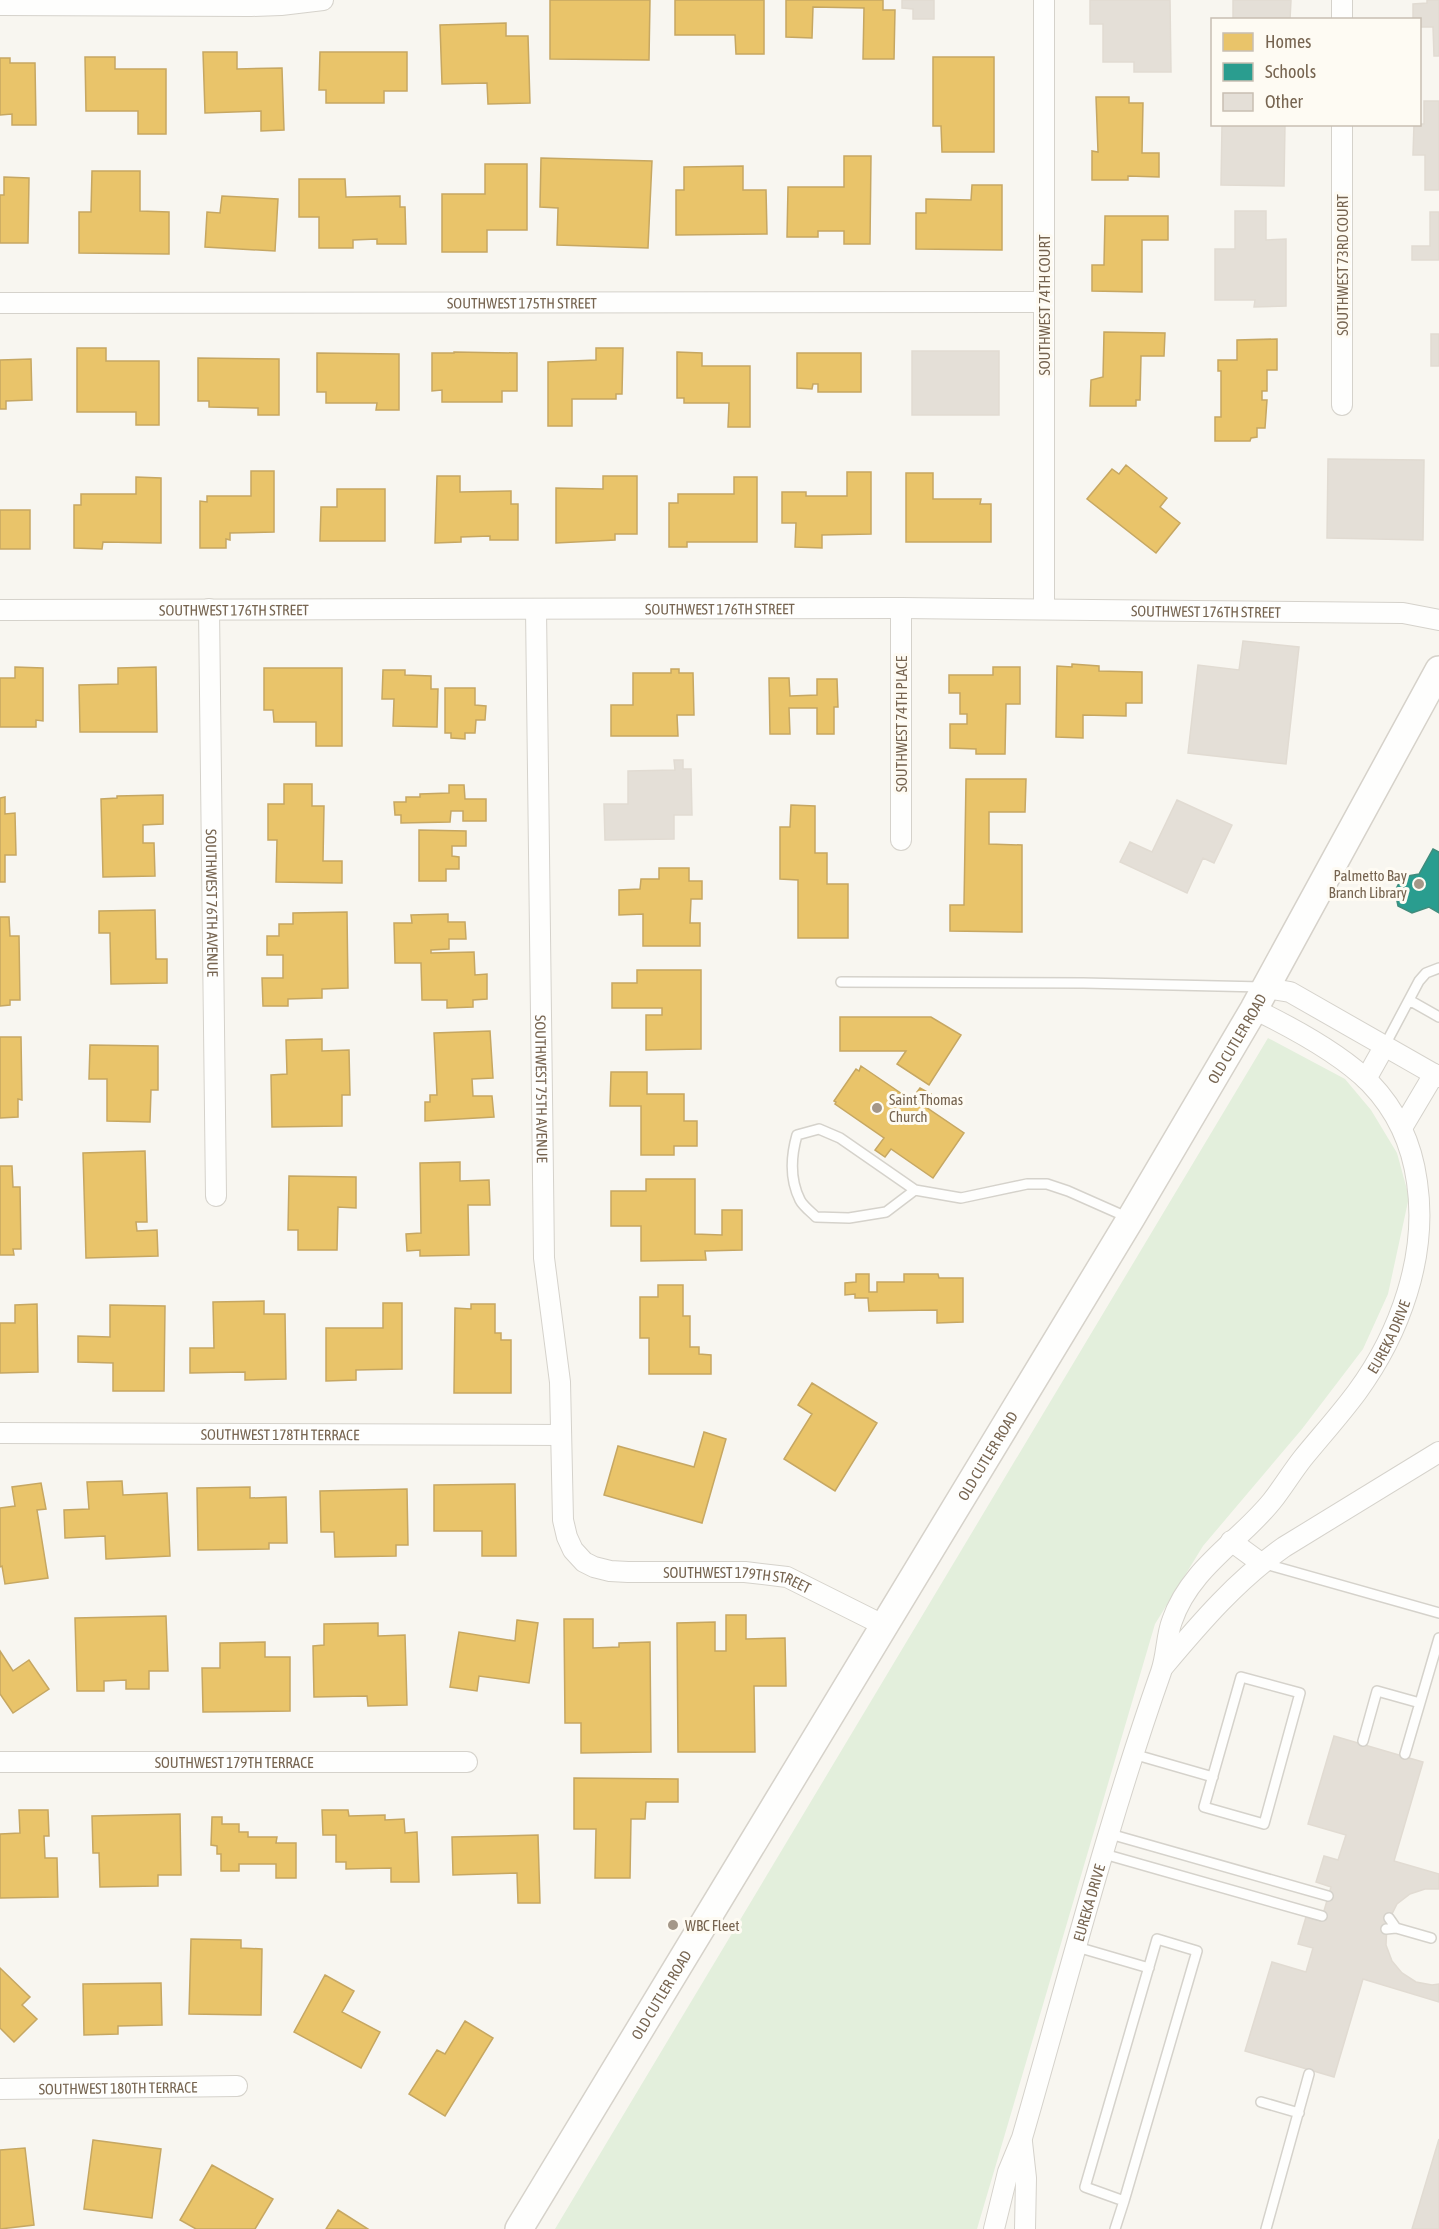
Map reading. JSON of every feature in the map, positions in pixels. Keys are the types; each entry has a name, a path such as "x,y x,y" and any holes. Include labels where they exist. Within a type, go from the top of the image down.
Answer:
{"main road":[{"name":"OLD CUTLER ROAD","path":"519,2229 1131,1218 1260,998 1439,670"}],"street":[{"path":"0,5 251,6 323,0"},
{"name":"SOUTHWEST 74TH COURT","path":"1044,0 1044,609"},
{"path":"1342,0 1342,18"},
{"name":"SOUTHWEST 73RD COURT","path":"1342,126 1342,405"},
{"name":"SOUTHWEST 175TH STREET","path":"0,303 1044,302"},
{"name":"SOUTHWEST 176TH STREET","path":"0,610 901,608 1403,613 1439,620"},
{"name":"SOUTHWEST 74TH PLACE","path":"900,840 901,608"},
{"name":"SOUTHWEST 76TH AVENUE","path":"209,609 216,1196"},
{"name":"SOUTHWEST 75TH AVENUE","path":"536,609 544,1258 557,1352 561,1403 563,1520 573,1550 584,1562"},
{"path":"1260,998 1290,992 1384,1047 1437,1072 1402,1128"},
{"name":"EUREKA DRIVE","path":"994,2229 1008,2172 1022,2138 1133,1754 1162,1668 1172,1621 1180,1603 1197,1579 1231,1541 1272,1501 1358,1391 1396,1324 1412,1276 1419,1215 1416,1176 1408,1141 1402,1128 1366,1079 1260,998"},
{"path":"1366,1079 1384,1047"},
{"name":"SOUTHWEST 178TH TERRACE","path":"0,1433 561,1435"},
{"name":"EUREKA DRIVE","path":"1162,1668 1210,1611 1261,1563 1439,1452"},
{"path":"1231,1541 1261,1563"},
{"name":"SOUTHWEST 179TH STREET","path":"584,1562 610,1571 745,1572 781,1576 798,1581 883,1625"},
{"name":"SOUTHWEST 179TH TERRACE","path":"0,1762 467,1762"},
{"name":"SOUTHWEST 180TH TERRACE","path":"0,2089 237,2086"},
{"name":"EUREKA DRIVE","path":"1022,2138 1026,2178 1025,2229"}],"lane":[{"path":"1384,1047 1419,981 1426,973 1439,969"},
{"path":"841,982 1095,983 1260,998"},
{"path":"1409,1000 1439,1017"},
{"path":"915,1190 886,1212 849,1218 816,1217 800,1201 793,1178 792,1152 797,1135 819,1129 840,1138 915,1190 961,1198 1027,1184 1047,1184 1131,1218"},
{"path":"1261,1563 1439,1613"},
{"path":"1406,1754 1439,1638"},
{"path":"1241,1677 1300,1693 1264,1824 1204,1807 1213,1777 1241,1677"},
{"path":"1363,1741 1377,1690 1420,1703"},
{"path":"1133,1754 1213,1777"},
{"path":"1110,1834 1328,1896"},
{"path":"1104,1854 1322,1916"},
{"path":"1389,1918 1391,1928 1431,1938"},
{"path":"1115,2229 1124,2201 1197,1951 1157,1940 1086,2187 1124,2201"},
{"path":"1077,1947 1149,1968"},
{"path":"1266,2229 1309,2074"},
{"path":"1261,2102 1299,2113"}],"green space":[{"path":"1268,1038 1345,1079 1371,1110 1397,1153 1409,1197 1388,1294 1363,1349 1302,1429 1203,1546 1155,1624 977,2229 555,2229"}],"building: Homes":[{"path":"550,0 650,0 649,60 550,59"},
{"path":"675,0 764,0 764,54 736,54 735,35 675,35"},
{"path":"786,0 883,0 883,10 895,10 894,59 863,59 864,8 813,7 812,38 786,37"},
{"path":"506,23 506,36 528,36 530,103 488,104 487,83 442,84 440,25"},
{"path":"203,52 237,52 237,69 282,68 284,130 261,131 261,111 205,113"},
{"path":"320,52 407,52 407,91 384,91 384,103 326,103 326,90 319,90"},
{"path":"85,57 115,57 115,69 166,69 166,134 138,134 138,111 86,111"},
{"path":"933,57 994,57 994,152 942,152 941,126 933,126"},
{"path":"0,58 10,58 10,63 35,63 36,125 12,125 12,114 0,115"},
{"path":"1096,97 1129,97 1129,103 1143,103 1142,153 1159,153 1159,177 1128,176 1128,180 1092,180 1092,151 1098,152"},
{"path":"844,156 871,156 870,244 844,244 844,231 818,231 818,237 787,237 788,187 844,187"},
{"path":"541,158 652,161 648,248 557,245 558,208 540,207"},
{"path":"485,164 527,164 527,230 487,230 487,252 442,252 442,194 485,194"},
{"path":"743,166 743,190 766,190 767,234 676,235 676,190 684,190 684,167"},
{"path":"92,171 140,171 140,211 169,212 169,254 79,253 79,212 91,212"},
{"path":"4,177 29,178 28,243 0,243 0,195 4,195"},
{"path":"299,179 345,179 346,197 400,196 400,207 405,207 406,244 377,244 377,239 353,240 353,248 319,248 319,217 299,217"},
{"path":"972,185 1002,185 1002,250 916,249 916,213 926,213 926,199 971,200"},
{"path":"222,196 278,199 275,251 205,247 207,212 220,213"},
{"path":"1105,216 1168,216 1168,240 1142,240 1142,292 1092,291 1092,265 1104,265"},
{"path":"1104,332 1165,333 1164,356 1141,356 1140,400 1136,400 1136,406 1090,406 1091,380 1103,377"},
{"path":"1277,339 1277,370 1267,370 1267,391 1262,391 1262,400 1267,400 1265,428 1257,428 1257,437 1251,438 1250,441 1215,441 1215,417 1221,417 1221,371 1218,371 1218,360 1237,360 1237,340"},
{"path":"77,348 106,348 106,361 159,361 159,425 136,425 136,412 77,412"},
{"path":"596,348 623,348 622,394 616,394 616,399 572,399 572,426 548,426 548,362 596,360"},
{"path":"677,352 702,353 702,366 750,366 750,427 728,427 729,403 684,403 684,398 677,398"},
{"path":"317,353 399,354 399,410 376,410 377,403 326,403 326,392 317,392"},
{"path":"432,353 517,353 517,391 502,391 502,402 442,402 442,390 432,391"},
{"path":"797,353 861,353 861,392 818,392 818,384 813,384 812,389 797,388"},
{"path":"198,358 279,359 279,415 258,415 258,408 209,407 209,401 198,401"},
{"path":"31,359 32,400 6,401 6,409 0,409 0,360"},
{"path":"1126,465 1167,498 1160,507 1180,523 1156,553 1087,499 1112,469 1119,474"},
{"path":"251,471 274,471 274,532 230,533 230,540 226,539 226,548 200,548 200,501 207,502 207,496 251,496"},
{"path":"847,472 871,472 871,534 822,535 822,548 795,547 796,523 782,523 782,492 806,492 806,496 847,496"},
{"path":"906,473 933,473 933,499 981,499 980,504 991,504 991,542 906,542"},
{"path":"437,476 460,476 460,492 511,491 511,504 518,504 518,540 490,540 490,536 461,537 461,542 435,543"},
{"path":"603,476 637,476 637,534 615,534 615,540 556,543 556,488 603,489"},
{"path":"136,477 161,478 161,543 103,542 102,549 74,548 74,505 81,505 81,494 136,494"},
{"path":"734,477 757,477 757,542 687,542 687,547 669,547 669,503 678,503 678,494 734,494"},
{"path":"337,489 385,489 385,541 320,541 321,507 337,507"},
{"path":"0,510 30,510 30,549 0,549"},
{"path":"1072,664 1099,666 1099,671 1142,672 1142,703 1126,703 1126,716 1083,715 1083,738 1056,737 1057,666 1072,667"},
{"path":"15,667 43,668 43,721 36,720 36,727 0,727 0,678 15,678"},
{"path":"156,667 157,732 80,732 79,685 118,684 118,668"},
{"path":"993,667 1020,667 1020,704 1006,704 1005,754 976,754 976,749 950,748 950,724 967,724 967,714 960,714 960,693 949,693 949,675 993,675"},
{"path":"264,668 342,668 342,746 316,746 316,722 274,722 273,710 264,710"},
{"path":"671,669 679,669 679,673 693,673 694,715 677,715 678,736 611,736 611,705 633,705 633,673 671,673"},
{"path":"383,670 405,670 405,675 431,676 431,689 438,689 437,727 393,726 394,699 382,699"},
{"path":"769,678 789,678 790,696 817,695 817,679 837,679 838,707 834,707 834,734 817,734 817,708 789,708 790,734 770,734"},
{"path":"445,688 475,688 475,705 486,706 485,720 476,720 475,733 465,733 465,739 451,738 451,733 445,733"},
{"path":"966,779 1026,779 1025,812 989,812 989,844 1022,845 1022,932 950,931 950,905 964,905"},
{"path":"284,784 312,784 312,806 324,806 323,861 342,861 342,883 276,882 277,840 268,840 268,804 284,804"},
{"path":"449,785 464,785 465,799 486,799 486,821 463,821 463,811 451,811 450,822 401,823 401,815 395,815 394,802 406,802 406,797 420,797 420,794 449,793"},
{"path":"163,795 163,824 143,825 143,843 154,843 155,876 103,877 101,799 117,798 117,796"},
{"path":"5,797 5,814 15,813 16,855 5,855 5,882 0,882 0,798"},
{"path":"791,805 815,806 815,853 827,853 827,884 848,884 848,938 798,938 798,880 780,879 780,827 790,827"},
{"path":"419,830 466,831 466,846 452,846 452,856 459,857 459,869 446,869 446,881 419,881"},
{"path":"659,868 689,868 689,881 702,881 702,899 691,899 690,923 700,923 700,946 643,946 643,914 619,915 619,890 640,889 641,879 659,879"},
{"path":"155,910 156,959 167,959 167,983 111,984 110,933 99,933 99,911"},
{"path":"347,912 348,988 322,989 322,998 288,999 288,1006 263,1006 262,978 283,978 283,955 267,955 267,936 279,936 279,924 293,924 293,913"},
{"path":"448,914 448,922 465,922 466,939 449,939 449,949 431,950 431,953 474,952 475,975 487,974 487,999 473,1000 473,1007 447,1008 447,1000 422,1000 421,963 395,963 394,923 412,923 411,915"},
{"path":"0,917 9,917 10,936 19,936 20,1000 10,1000 10,1005 0,1006"},
{"path":"637,970 701,970 701,1049 646,1050 646,1015 662,1015 662,1008 612,1008 612,983 637,983"},
{"path":"840,1017 931,1017 961,1035 929,1085 897,1064 906,1051 840,1051"},
{"path":"490,1031 493,1078 472,1079 473,1096 492,1096 494,1117 425,1121 425,1102 430,1102 430,1095 437,1095 434,1033"},
{"path":"0,1037 21,1037 22,1100 18,1099 18,1117 0,1118"},
{"path":"322,1039 322,1051 349,1050 350,1095 342,1095 342,1126 272,1127 271,1075 287,1074 286,1040"},
{"path":"90,1045 158,1046 158,1090 151,1090 150,1122 107,1121 107,1079 89,1079"},
{"path":"861,1066 911,1100 920,1088 931,1094 923,1105 964,1133 933,1178 891,1149 885,1157 875,1150 884,1138 835,1104 834,1101 856,1069 859,1071"},
{"path":"611,1072 647,1072 647,1094 684,1094 684,1121 697,1121 697,1146 674,1146 674,1155 641,1155 641,1106 610,1106"},
{"path":"145,1151 147,1222 136,1222 137,1231 157,1230 158,1256 86,1258 83,1153"},
{"path":"460,1162 460,1181 489,1180 490,1205 468,1205 469,1255 420,1256 420,1250 407,1251 406,1234 421,1233 420,1163"},
{"path":"0,1166 12,1166 13,1187 20,1187 21,1249 13,1249 14,1255 0,1255"},
{"path":"289,1176 356,1177 356,1208 338,1207 337,1250 298,1250 298,1230 288,1230"},
{"path":"646,1179 695,1179 695,1234 722,1235 722,1210 742,1210 742,1250 705,1251 706,1260 641,1261 641,1226 611,1226 611,1191 646,1191"},
{"path":"856,1274 869,1274 869,1292 877,1292 877,1282 904,1282 904,1274 938,1274 939,1278 963,1278 963,1322 937,1323 937,1310 869,1311 868,1298 855,1298 855,1294 845,1295 845,1283 856,1282"},
{"path":"658,1285 683,1285 683,1316 690,1316 690,1347 699,1347 699,1354 711,1355 711,1374 649,1374 649,1338 640,1338 640,1297 658,1297"},
{"path":"264,1301 264,1314 285,1314 286,1379 245,1380 245,1372 190,1373 190,1348 214,1348 213,1302"},
{"path":"383,1303 402,1303 402,1369 356,1370 356,1380 326,1381 326,1328 383,1328"},
{"path":"37,1304 38,1372 0,1373 0,1323 15,1323 15,1305"},
{"path":"471,1304 495,1304 495,1333 501,1333 501,1340 511,1340 511,1393 454,1393 455,1308 471,1309"},
{"path":"110,1305 165,1306 164,1391 113,1391 113,1363 78,1362 78,1336 110,1337"},
{"path":"812,1383 877,1423 835,1491 784,1459 812,1414 798,1405"},
{"path":"704,1432 726,1439 702,1523 604,1495 618,1446 694,1467"},
{"path":"122,1481 123,1495 167,1493 170,1556 106,1559 105,1536 65,1538 64,1510 89,1509 87,1482"},
{"path":"41,1483 46,1509 37,1510 48,1578 5,1584 2,1566 0,1567 0,1508 15,1506 12,1487"},
{"path":"515,1484 516,1556 482,1556 482,1531 434,1531 434,1485"},
{"path":"250,1487 250,1498 286,1497 287,1543 269,1543 269,1549 198,1550 197,1488"},
{"path":"407,1489 408,1545 396,1545 396,1556 335,1557 334,1532 321,1532 320,1491"},
{"path":"726,1615 746,1615 746,1639 785,1638 786,1686 754,1686 755,1752 678,1752 677,1623 715,1622 715,1651 726,1651"},
{"path":"166,1616 168,1671 149,1671 149,1689 126,1689 126,1680 104,1681 104,1691 77,1691 75,1618"},
{"path":"564,1619 593,1619 593,1648 619,1647 619,1643 650,1642 651,1752 581,1753 581,1723 565,1723"},
{"path":"517,1620 538,1623 529,1683 479,1676 477,1691 450,1687 459,1632 515,1641"},
{"path":"378,1623 378,1636 405,1635 407,1705 368,1706 367,1696 314,1697 313,1646 324,1645 324,1624"},
{"path":"265,1642 265,1657 290,1657 290,1711 203,1712 202,1668 220,1668 220,1643"},
{"path":"0,1651 13,1671 29,1660 49,1689 13,1713 0,1694"},
{"path":"574,1778 678,1779 678,1802 646,1802 645,1819 631,1819 630,1878 595,1878 596,1829 574,1829"},
{"path":"19,1810 48,1810 49,1836 44,1836 45,1858 57,1858 58,1897 0,1898 0,1834 20,1833"},
{"path":"322,1810 348,1810 349,1816 385,1815 385,1820 404,1819 405,1833 417,1832 419,1882 391,1882 391,1868 346,1869 346,1862 336,1862 336,1835 323,1835"},
{"path":"180,1814 181,1875 158,1875 158,1886 100,1887 99,1853 93,1853 92,1816"},
{"path":"212,1817 222,1817 222,1824 239,1824 239,1832 248,1832 248,1837 277,1837 276,1843 296,1843 296,1878 276,1878 276,1864 239,1864 239,1871 221,1871 221,1854 217,1854 217,1846 211,1845"},
{"path":"538,1835 540,1903 518,1903 517,1873 453,1875 452,1837"},
{"path":"191,1939 241,1940 241,1948 262,1949 261,2015 189,2014"},
{"path":"0,1968 30,1997 22,2005 37,2019 14,2042 0,2028"},
{"path":"325,1975 354,1991 342,2012 380,2032 361,2068 294,2032"},
{"path":"161,1983 162,2025 118,2026 118,2034 84,2035 83,1984"},
{"path":"465,2021 493,2038 445,2116 409,2094 437,2050 445,2054"},
{"path":"93,2140 161,2149 152,2218 84,2209"},
{"path":"25,2148 34,2225 0,2229 0,2150"},
{"path":"212,2165 273,2199 255,2229 196,2229 180,2220"},
{"path":"338,2210 368,2229 326,2229"}],"building: Schools":[{"name":"Palmetto Bay Branch Library","path":"1433,849 1439,852 1439,913 1429,907 1412,913 1398,906 1395,891 1402,877 1419,874"}],"building: Other":[{"path":"902,0 934,0 934,19 913,19 913,9 902,8"},
{"path":"1090,0 1170,0 1171,72 1134,72 1134,62 1103,62 1103,24 1090,24"},
{"path":"1233,0 1291,0 1290,18 1233,18"},
{"path":"1427,0 1439,0 1439,56 1434,56 1433,27 1421,27 1421,18 1413,18 1413,4 1427,3"},
{"path":"1424,101 1439,101 1439,190 1425,190 1425,155 1413,155 1414,126 1424,124"},
{"path":"1222,126 1285,126 1284,186 1221,185"},
{"path":"1235,211 1266,211 1266,240 1286,239 1286,306 1254,307 1255,300 1215,300 1215,249 1235,249"},
{"path":"1430,212 1439,212 1439,260 1412,260 1412,246 1430,246"},
{"path":"1431,334 1439,334 1439,366 1431,366"},
{"path":"912,351 999,351 999,415 912,415"},
{"path":"1328,459 1424,460 1423,540 1327,538"},
{"path":"1243,641 1299,647 1286,764 1188,753 1198,665 1239,670"},
{"path":"674,760 683,760 683,769 691,769 692,815 674,815 674,839 605,840 604,804 628,804 628,771 675,770"},
{"path":"1177,800 1232,825 1214,863 1203,858 1187,893 1120,862 1130,842 1152,852"},
{"path":"1334,1736 1423,1762 1394,1861 1439,1874 1439,1889 1425,1889 1410,1894 1397,1904 1387,1924 1386,1945 1392,1961 1402,1973 1416,1982 1439,1984 1439,2002 1363,1979 1334,2077 1245,2051 1272,1962 1306,1972 1313,1948 1298,1944 1306,1917 1321,1921 1331,1887 1316,1882 1324,1856 1338,1860 1346,1835 1308,1824"},
{"path":"1439,2139 1439,2229 1412,2229"}],"place":[{"name":"Palmetto Bay Branch Library","path":"1419,884"},
{"name":"Saint Thomas Church","path":"877,1108"},
{"name":"WBC Fleet","path":"673,1925"}]}
